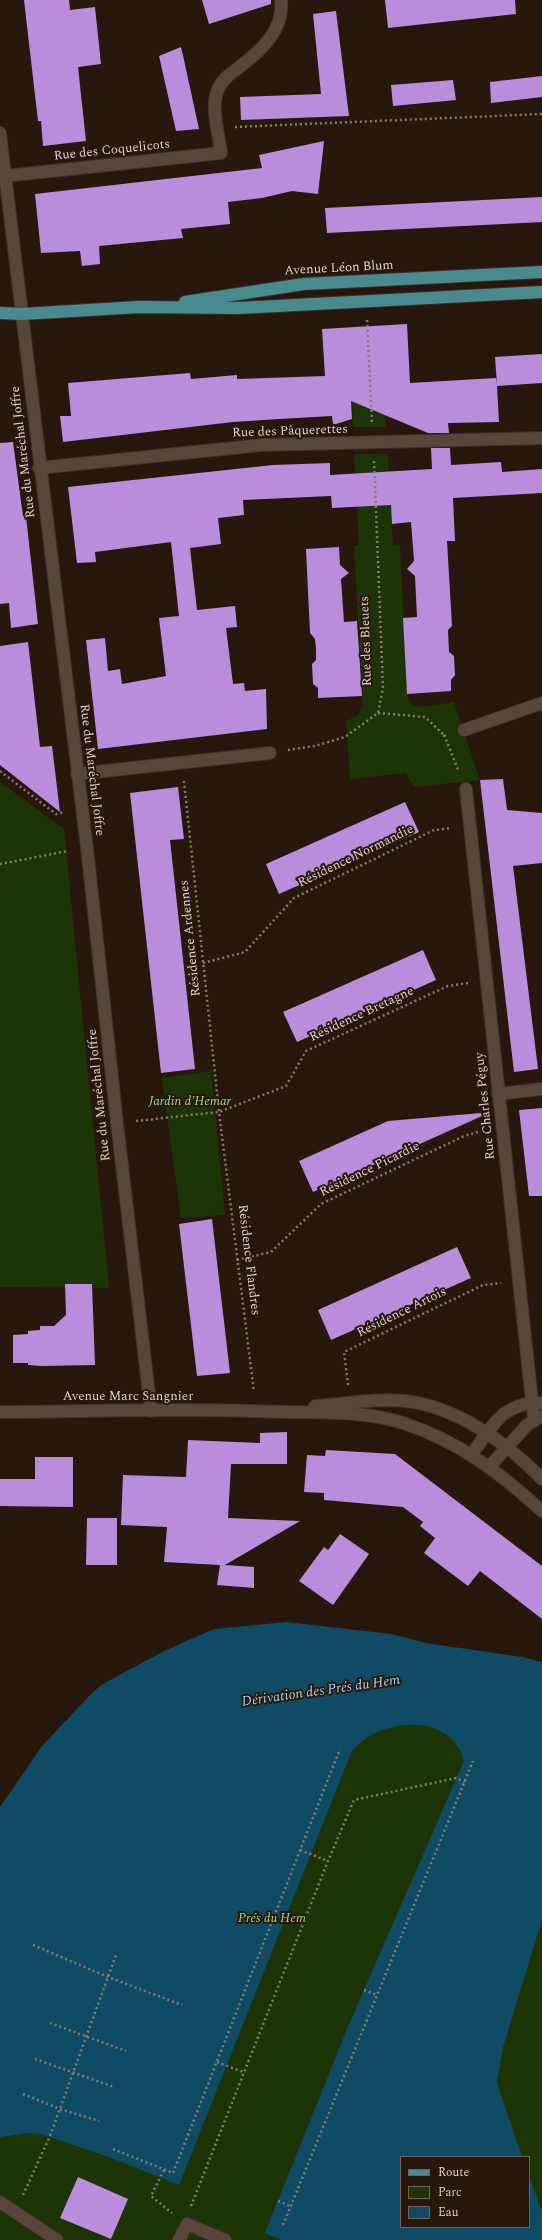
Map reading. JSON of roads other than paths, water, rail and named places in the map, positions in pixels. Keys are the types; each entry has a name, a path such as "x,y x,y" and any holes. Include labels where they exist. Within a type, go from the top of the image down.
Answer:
{"main road":[{"name":"Avenue Léon Blum","path":"139,308 304,284 542,272"},
{"name":"Avenue Léon Blum","path":"0,313 22,314 139,308 239,308 542,292"},
{"name":"Avenue Léon Blum","path":"0,322 22,314"}],"street":[{"name":"Rue des Coquelicots","path":"5,176 221,153 215,104 216,93 220,84 269,41 280,19 281,0"},
{"name":"Rue du Maréchal Joffre","path":"0,133 39,468 87,848 116,1123 151,1411"},
{"name":"Rue des Pâquerettes","path":"39,468 262,445 542,438"},
{"path":"464,730 542,703"},
{"path":"78,774 270,753"},
{"name":"Rue Charles Péguy","path":"466,789 519,1282 537,1402 538,1418"},
{"path":"498,1094 542,1089"},
{"name":"Avenue Marc Sangnier","path":"256,1411 375,1400 407,1401 440,1410 486,1434 542,1479"},
{"path":"472,1454 500,1416 510,1408 537,1402"},
{"name":"Avenue Marc Sangnier","path":"0,1412 256,1411 375,1416 407,1424 448,1441 472,1454 490,1466 542,1511"},
{"path":"490,1466 505,1448 538,1418"},
{"path":"0,2202 57,2240"},
{"path":"179,2240 187,2224 225,2240"}],"water":[{"name":"Prés du Hem","path":"287,1622 391,1634 426,1643 522,1657 542,1662 542,1920 503,2047 497,2083 522,2156 400,2156 400,2228 530,2228 530,2178 542,2212 542,2240 281,2240 265,2233 347,2029 464,1761 457,1745 445,1734 430,1727 412,1725 395,1727 378,1732 363,1741 351,1753 179,2185 109,2157 41,2134 29,2133 0,2137 0,1807 42,1746 101,1685 164,1651 214,1629"}],"park label":[{"name":"Jardin d'Hemar","path":"190,1102"}],"water label":[{"name":"Dérivation des Prés du Hem","path":"321,1692"}]}
